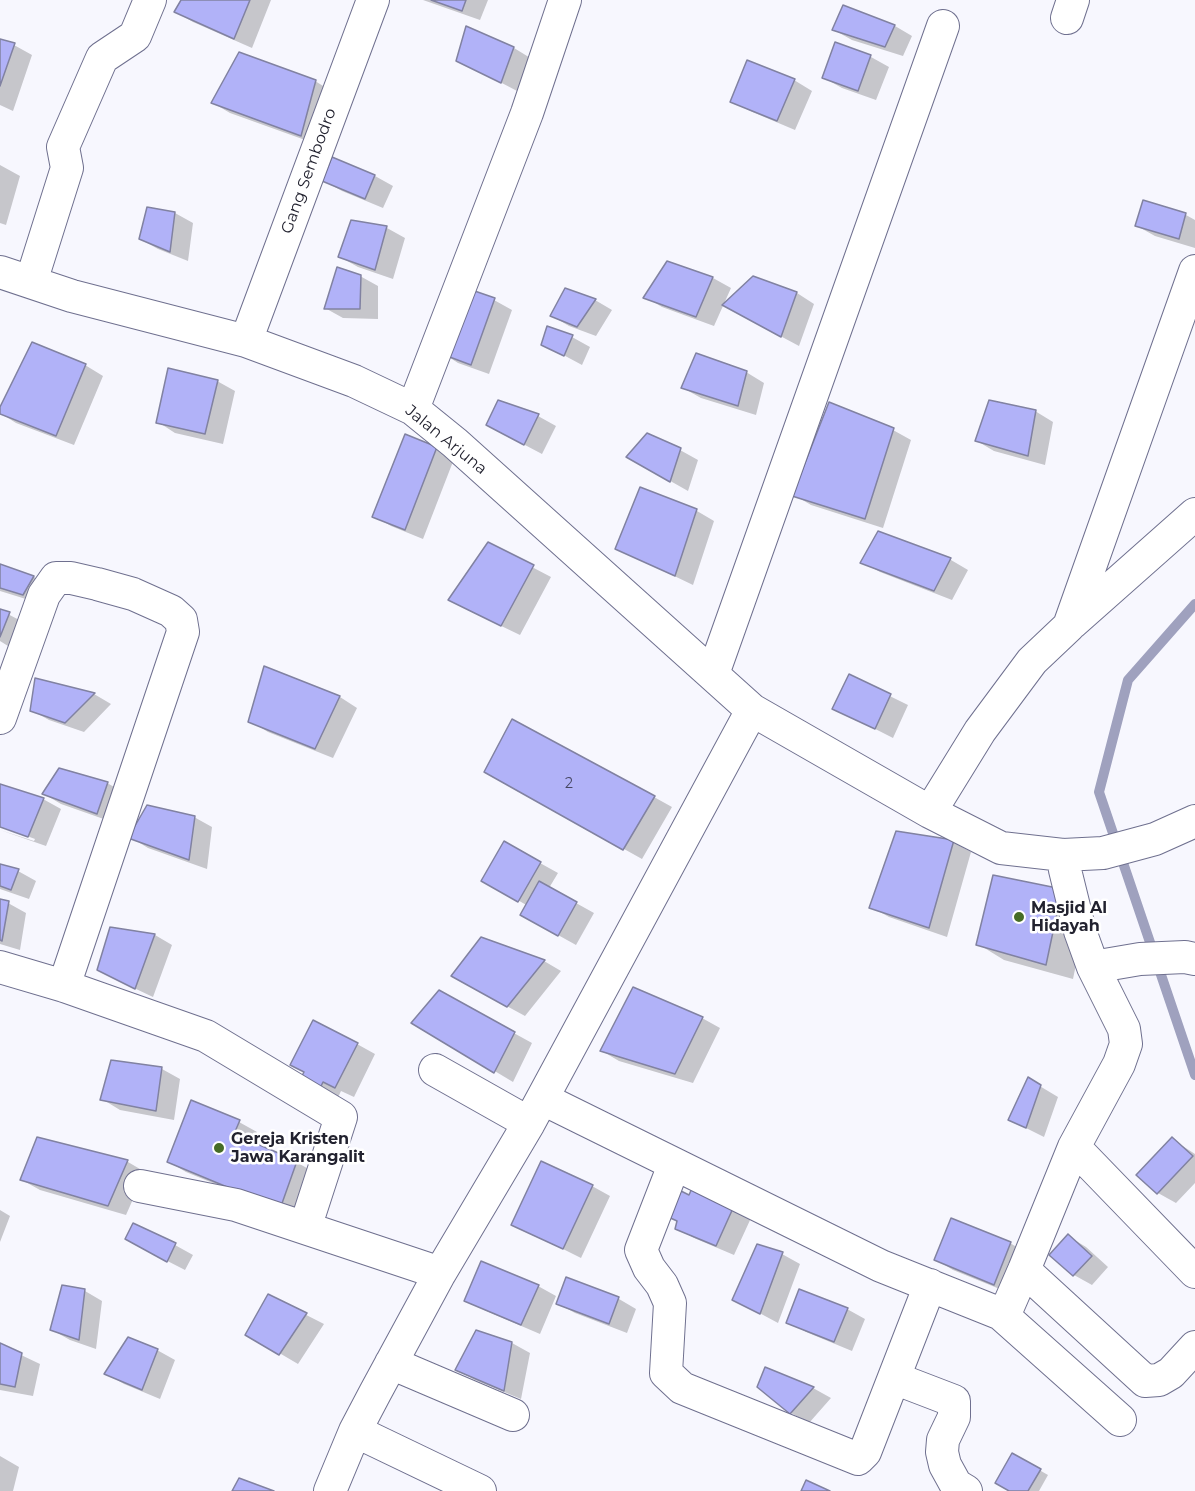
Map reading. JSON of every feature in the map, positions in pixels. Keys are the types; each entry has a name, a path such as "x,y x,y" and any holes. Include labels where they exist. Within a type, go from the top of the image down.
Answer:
{"street":[{"path":"31,282 67,168 63,147 102,58 135,36 150,0"},
{"name":"Gang Sembodro","path":"246,341 373,0"},
{"path":"413,410 527,113 564,0"},
{"path":"713,674 943,26"},
{"path":"1069,626 1195,271"},
{"name":"Jalan Arjuna","path":"0,272 72,296 246,341 354,381 413,410 455,443 752,710 930,812 1001,848 1063,855 1103,853 1155,838 1195,821"},
{"path":"930,812 980,731 1032,661 1195,514"},
{"path":"0,718 44,595 56,579 71,579 133,594 171,611 181,620 183,632 64,986"},
{"path":"330,1491 356,1431 440,1273 536,1111 752,710"},
{"path":"1001,1314 1007,1309 1074,1147 1119,1064 1126,1044 1124,1029 1093,967 1080,931 1063,855"},
{"path":"1093,967 1140,959 1190,958"},
{"path":"0,967 64,986 206,1036 341,1118 305,1228"},
{"path":"435,1070 674,1165 881,1266 1001,1314 1120,1420"},
{"path":"1074,1147 1195,1272"},
{"path":"674,1165 641,1250 670,1303 666,1373 682,1388 858,1459 865,1452 930,1285"},
{"path":"140,1186 236,1205 440,1273"},
{"path":"1024,1270 1144,1381 1159,1380 1171,1373 1195,1347"},
{"path":"391,1364 513,1415"},
{"path":"894,1377 954,1401 954,1416 943,1440 942,1452 945,1465 956,1485 966,1491"},
{"path":"356,1431 480,1491"}],"building":[{"path":"181,0 250,0 234,39 174,12"},
{"path":"431,0 466,0 462,11"},
{"path":"843,5 895,25 885,47 832,30"},
{"path":"466,26 514,47 501,83 456,61"},
{"path":"0,39 15,43 0,86"},
{"path":"835,42 871,55 858,91 822,78"},
{"path":"239,52 316,80 301,136 211,103"},
{"path":"747,60 795,79 777,121 730,102"},
{"path":"332,157 375,175 365,199 322,181"},
{"path":"1143,200 1186,213 1179,239 1135,226"},
{"path":"147,207 175,212 170,252 139,239"},
{"path":"351,220 387,226 375,270 338,257"},
{"path":"667,261 713,277 696,317 643,298"},
{"path":"337,267 361,275 360,309 324,309"},
{"path":"753,276 797,292 781,337 722,305"},
{"path":"463,287 495,298 471,365 439,353"},
{"path":"565,288 596,299 577,327 550,316"},
{"path":"547,326 573,335 564,356 541,345"},
{"path":"32,342 86,364 56,436 0,414 0,407"},
{"path":"696,353 747,371 738,406 681,388"},
{"path":"168,368 218,380 205,434 156,423"},
{"path":"498,400 539,414 524,445 486,425"},
{"path":"989,400 1036,410 1028,456 975,441"},
{"path":"829,402 894,428 865,519 792,496"},
{"path":"647,433 681,448 670,482 626,457"},
{"path":"405,434 437,447 405,530 372,517"},
{"path":"640,487 697,509 675,576 615,549"},
{"path":"878,531 951,558 934,591 860,563"},
{"path":"488,542 534,565 501,626 448,600"},
{"path":"0,564 34,576 23,595 0,588"},
{"path":"0,609 10,612 0,637"},
{"path":"264,666 340,696 315,749 248,722"},
{"path":"849,674 891,694 875,729 832,709"},
{"path":"35,678 95,693 65,723 30,711"},
{"path":"512,719 655,796 623,850 484,772"},
{"path":"59,768 108,782 97,814 42,794"},
{"path":"0,784 44,798 28,837 0,827"},
{"path":"147,805 195,816 189,860 128,838"},
{"path":"896,831 954,840 929,928 869,908"},
{"path":"504,841 541,862 518,902 481,881"},
{"path":"0,864 19,869 11,890 0,886"},
{"name":"Masjid Al Hidayah","path":"993,875 1062,889 1046,965 976,945"},
{"path":"539,881 577,902 558,936 520,915"},
{"path":"0,899 9,901 2,941 0,940"},
{"path":"110,927 155,934 135,989 97,970"},
{"path":"481,937 545,960 507,1007 451,976"},
{"path":"633,987 703,1017 675,1074 600,1051"},
{"path":"439,990 515,1032 494,1073 411,1023"},
{"path":"313,1020 358,1043 335,1088 323,1082 317,1095 297,1085 304,1072 290,1065"},
{"path":"111,1060 162,1067 156,1111 100,1100"},
{"path":"1028,1077 1041,1085 1026,1128 1008,1120"},
{"name":"Gereja Kristen Jawa Karangalit","path":"191,1100 240,1120 234,1134 297,1161 280,1209 167,1162"},
{"path":"37,1137 128,1160 108,1206 20,1180"},
{"path":"1172,1137 1193,1156 1157,1194 1136,1175"},
{"path":"541,1161 593,1185 563,1249 511,1225"},
{"path":"692,1188 734,1206 716,1246 675,1229 677,1221 666,1216 679,1190 689,1195"},
{"path":"951,1218 1011,1242 994,1285 934,1260"},
{"path":"133,1223 176,1243 167,1262 125,1239"},
{"path":"1068,1234 1092,1256 1073,1276 1049,1255"},
{"path":"757,1244 783,1252 760,1314 732,1300"},
{"path":"481,1261 539,1285 521,1325 464,1301"},
{"path":"566,1277 619,1297 609,1324 556,1304"},
{"path":"62,1285 85,1289 79,1340 50,1330"},
{"path":"799,1289 848,1308 834,1342 786,1323"},
{"path":"268,1294 307,1313 279,1355 245,1335"},
{"path":"476,1330 512,1342 504,1391 455,1370"},
{"path":"128,1337 158,1349 142,1390 104,1374"},
{"path":"0,1343 22,1353 15,1387 0,1384"},
{"path":"765,1367 814,1387 790,1414 757,1387"},
{"path":"1012,1453 1041,1469 1028,1491 1009,1491 995,1483"},
{"path":"239,1478 274,1491 232,1491"},
{"path":"806,1480 830,1491 801,1491"}],"waterway":[{"path":"1195,604 1128,680 1099,792 1195,1075"}],"place":[{"name":"Masjid Al Hidayah","path":"1019,917"},
{"name":"Gereja Kristen Jawa Karangalit","path":"219,1148"}]}
